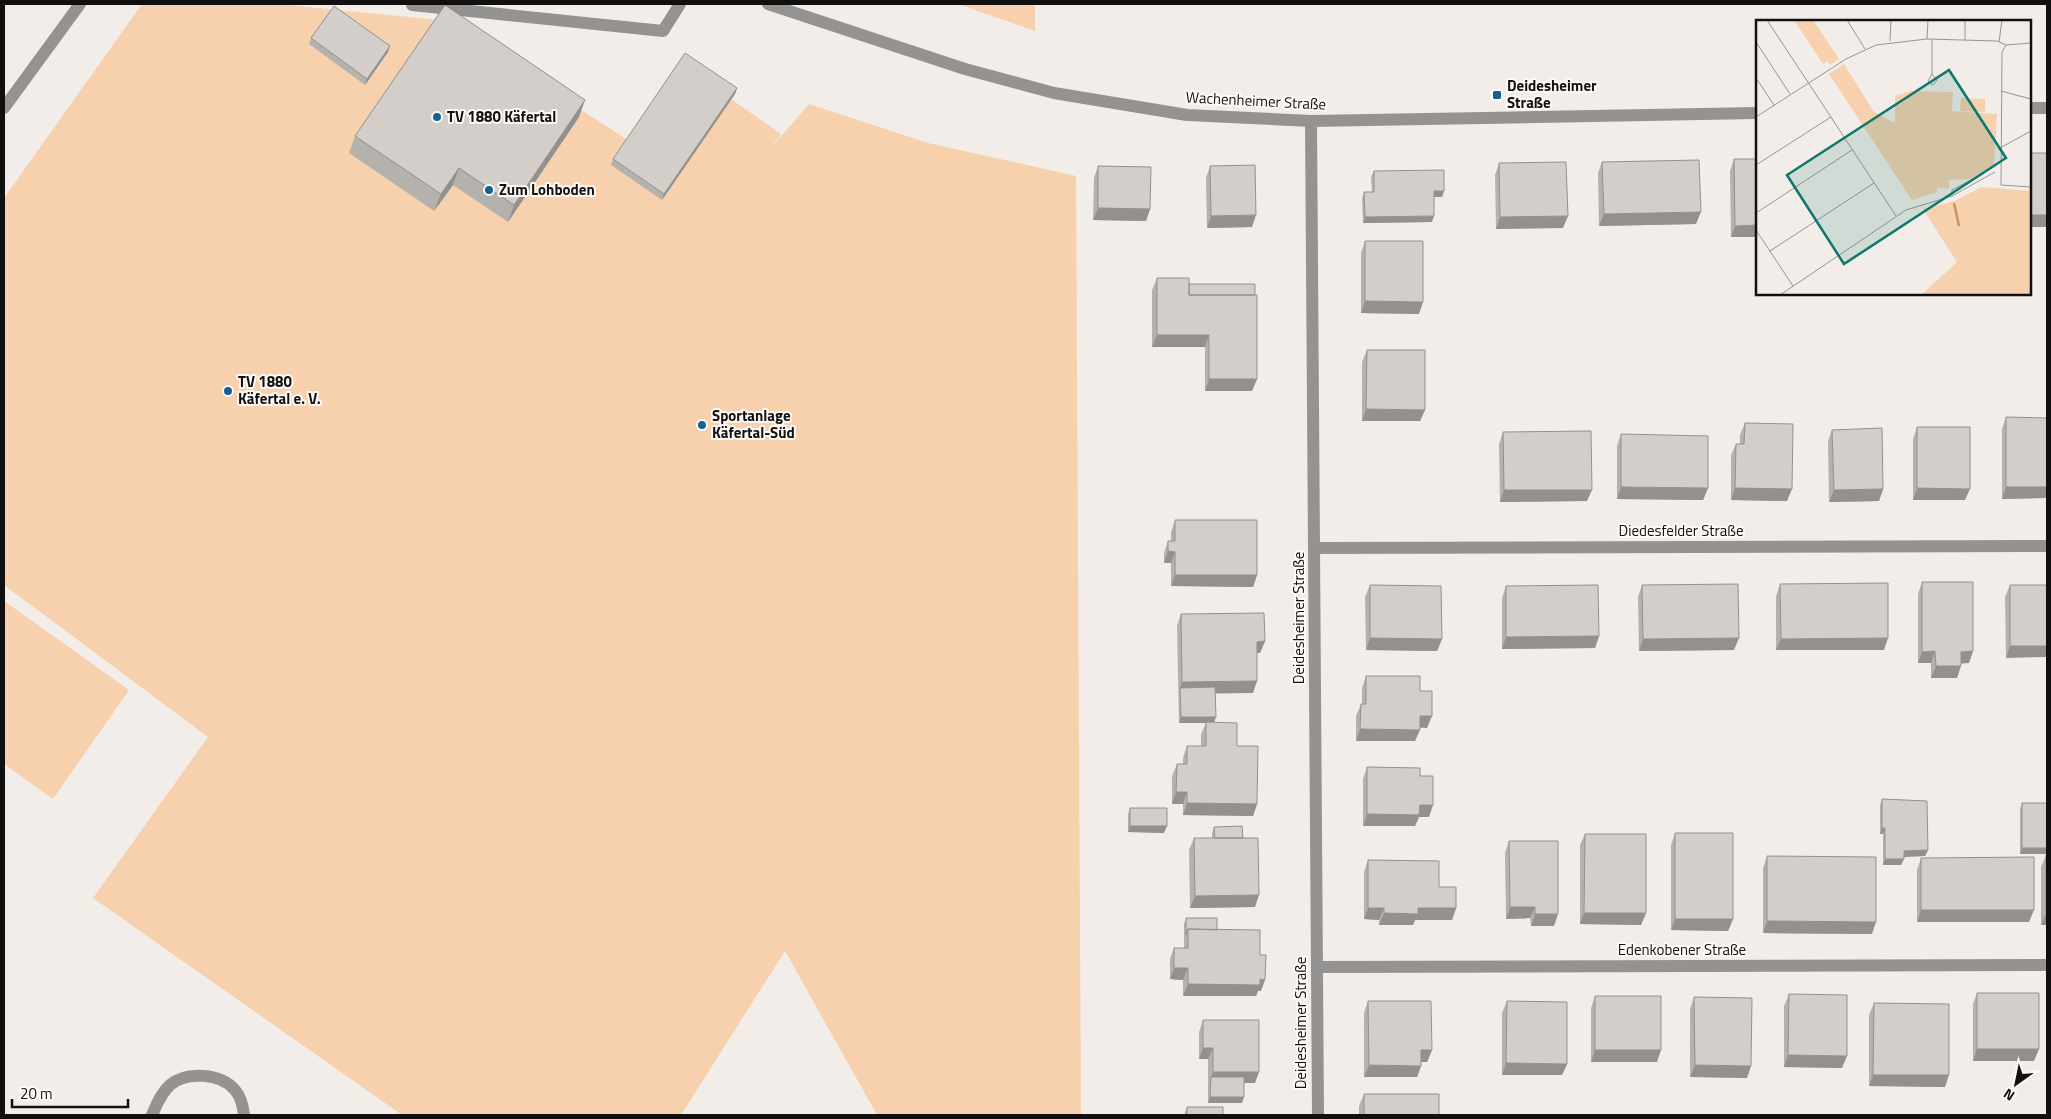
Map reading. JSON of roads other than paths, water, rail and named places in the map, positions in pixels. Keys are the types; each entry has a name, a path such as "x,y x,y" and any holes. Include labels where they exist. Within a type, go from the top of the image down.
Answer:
{"street":[{"path":"4,108 80,4"},
{"path":"412,5 663,31 680,4"},
{"name":"Wachenheimer Straße","path":"768,4 965,69 1054,93 1187,115 1311,121 1756,113"},
{"path":"2031,108 2047,108"},
{"name":"Deidesheimer Straße","path":"1311,121 1318,1115"},
{"name":"Diedesfelder Straße","path":"1314,548 2047,546"},
{"name":"Edenkobener Straße","path":"1317,967 2047,965"},
{"path":"152,1115 160,1096 171,1084 184,1078 202,1076 220,1079 235,1089 243,1104 244,1115"}],"place":[{"name":"Deidesheimer Straße","path":"1497,95"},
{"name":"TV 1880 Käfertal","path":"437,117"},
{"name":"Zum Lohboden","path":"489,190"},
{"name":"TV 1880 Käfertal e. V.","path":"228,391"},
{"name":"Sportanlage Käfertal-Süd","path":"702,425"}]}
